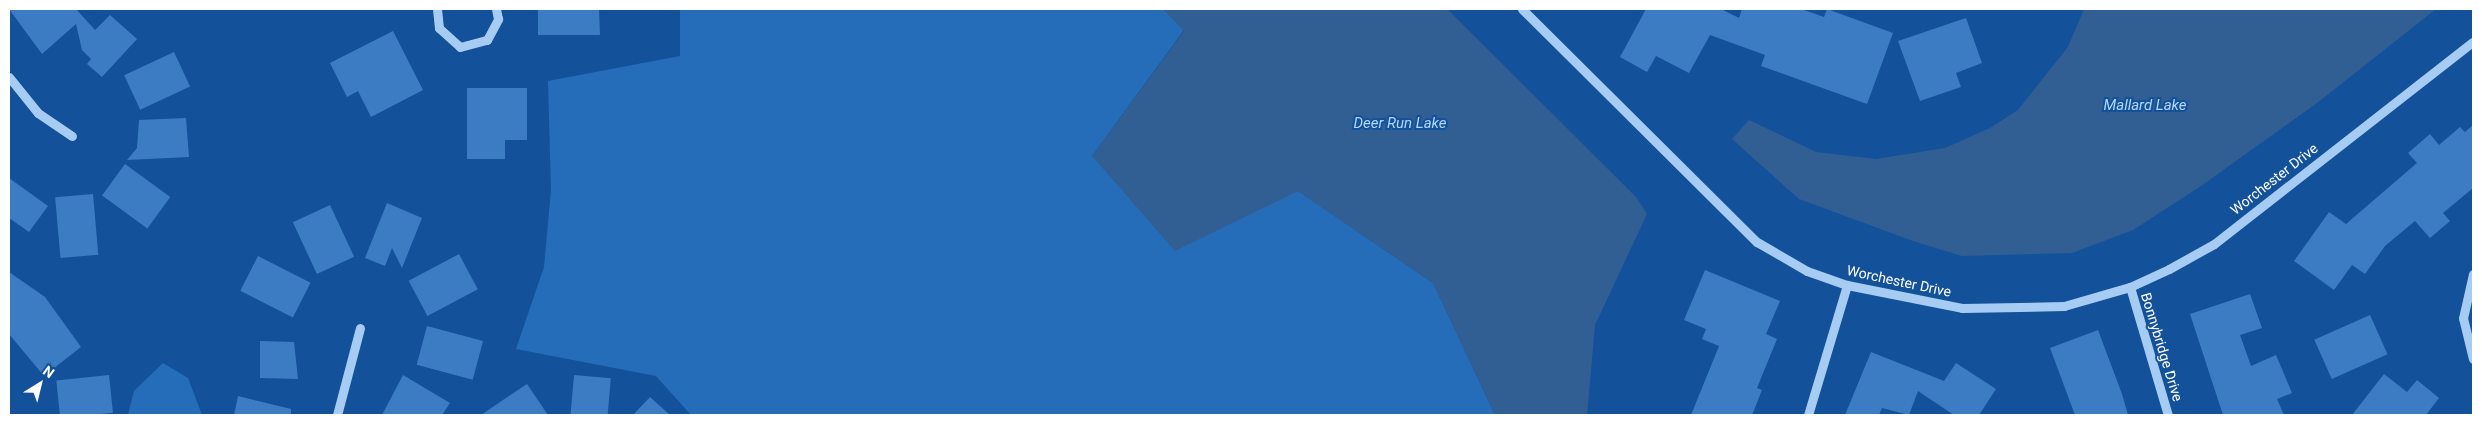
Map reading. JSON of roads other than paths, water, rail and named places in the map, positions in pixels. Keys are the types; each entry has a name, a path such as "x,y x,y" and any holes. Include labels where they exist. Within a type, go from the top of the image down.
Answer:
{"street":[{"path":"437,9 439,28 448,40 466,47 487,40 498,19 496,9"},
{"name":"Worchester Drive","path":"1522,9 1757,242 1807,271 1847,285 1962,308 2013,310 2064,306 2130,287 2214,244 2473,42"},
{"path":"9,77 38,113 72,136"},
{"path":"2473,274 2463,318 2473,359"},
{"path":"1808,415 1847,285"},
{"name":"Bonnybridge Drive","path":"2130,287 2168,415"},
{"path":"337,415 360,328"}],"water":[{"name":"Deer Run Lake","path":"1163,9 1447,9 1636,197 1647,214 1595,325 1587,415 1495,415 1433,283 1298,191 1175,251 1092,156 1184,31"},
{"name":"Mallard Lake","path":"2084,9 2436,9 2317,103 2201,186 2133,230 2072,253 1962,256 1913,241 1799,199 1732,139 1749,120 1816,152 1876,159 1945,148 1990,128 2018,110 2068,47"}]}
